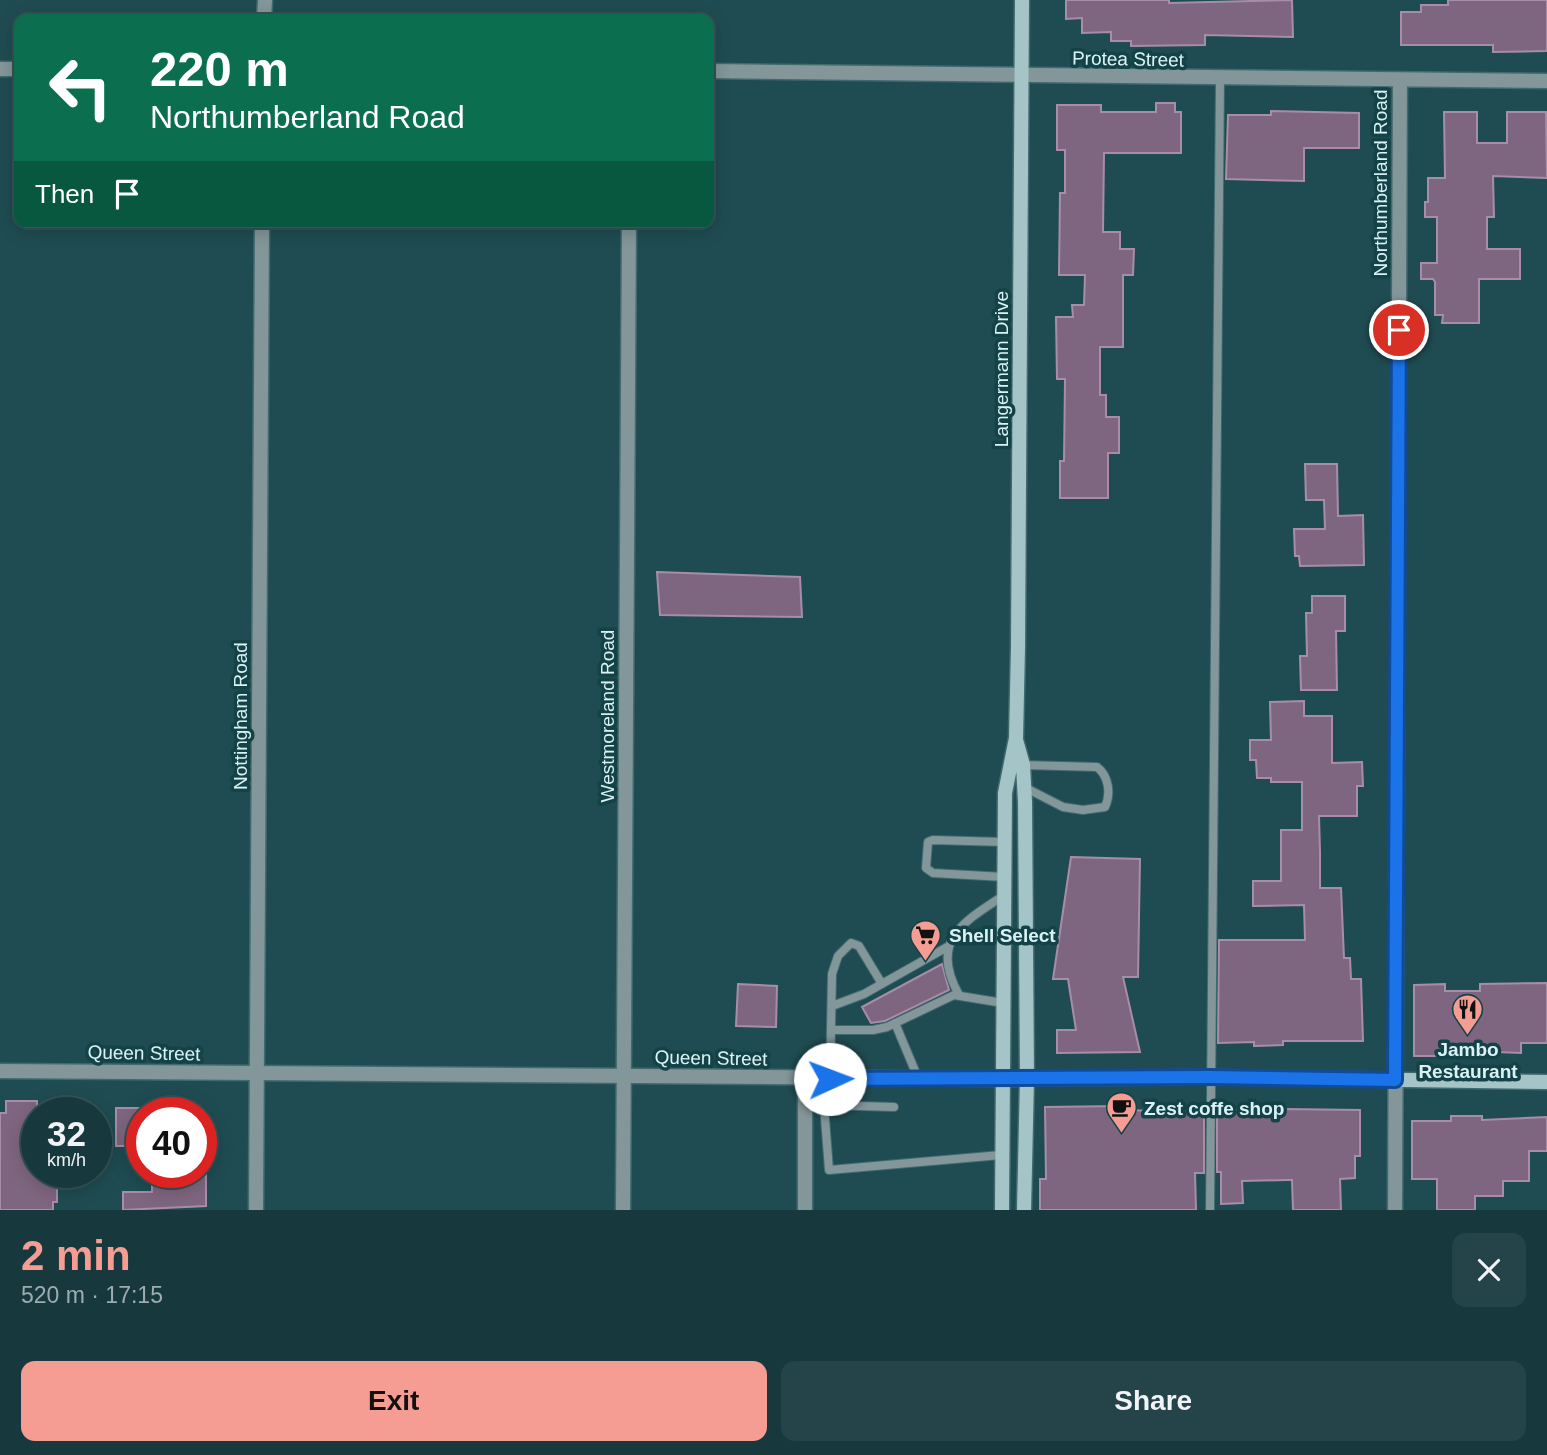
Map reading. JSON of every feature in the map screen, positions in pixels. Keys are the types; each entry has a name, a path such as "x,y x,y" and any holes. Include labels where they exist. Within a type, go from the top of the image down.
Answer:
{"main road":[{"name":"Langermann Drive","path":"1002,1210 1004,842 1007,774 1016,738 1022,0"},
{"name":"Langermann Drive","path":"1016,738 1023,765 1024,787 1027,1078 1024,1210"},
{"name":"Queen Street","path":"1002,1079 1210,1077 1547,1082"}],"street":[{"name":"Protea Street","path":"714,71 1547,82"},
{"name":"Northumberland Road","path":"1395,1210 1400,80"},
{"name":"Nottingham Road","path":"256,1210 262,228"},
{"name":"Westmoreland Road","path":"623,1210 629,228"},
{"name":"Queen Street","path":"0,1071 1002,1079"},
{"path":"805,1079 805,1210"}],"lane":[{"path":"1210,1210 1220,79"},
{"path":"1023,765 1097,767 1105,776 1108,799 1105,807 1073,810 1024,787"},
{"path":"1004,842 933,840 928,842 925,855 926,868 933,873 1004,877"},
{"path":"959,995 947,968 949,946 960,925 1003,896"},
{"path":"882,984 864,950 851,943 835,962 832,1030 824,1105 829,1170 1001,1155"},
{"path":"832,1006 851,1000 949,946"},
{"path":"832,1030 873,1030 895,1023 925,1006 959,995 1003,1003"},
{"path":"895,1023 918,1078"},
{"path":"824,1105 894,1107"}],"building":[{"path":"1066,0 1169,0 1169,3 1292,0 1293,37 1205,35 1205,45 1131,46 1131,41 1111,41 1111,32 1082,33 1082,18 1066,19"},
{"path":"1448,0 1547,0 1547,51 1493,52 1493,45 1401,45 1401,12 1421,12 1421,5 1448,5"},
{"path":"1156,103 1175,103 1175,112 1181,112 1181,153 1104,153 1103,232 1120,232 1120,249 1134,249 1133,275 1123,275 1123,347 1100,347 1100,395 1106,395 1106,417 1119,417 1119,453 1108,453 1108,498 1060,498 1060,461 1064,461 1065,379 1057,379 1056,317 1073,317 1072,305 1084,305 1085,275 1059,275 1060,193 1065,193 1065,150 1057,150 1057,105 1101,105 1101,112 1156,112"},
{"path":"1271,111 1359,113 1359,148 1304,148 1304,181 1226,179 1228,115 1271,115"},
{"path":"1444,112 1477,112 1477,143 1507,143 1507,112 1546,112 1547,178 1493,176 1494,217 1487,217 1487,249 1520,249 1520,279 1479,279 1479,323 1442,323 1443,315 1435,315 1435,282 1433,279 1421,279 1421,263 1437,263 1437,217 1425,217 1425,202 1428,202 1428,178 1445,178"},
{"path":"1305,464 1337,464 1338,516 1363,515 1364,565 1300,566 1299,556 1295,556 1294,529 1325,529 1324,500 1306,500"},
{"path":"657,572 800,577 802,617 660,615"},
{"path":"1312,596 1345,596 1345,631 1336,631 1337,690 1301,690 1300,656 1307,656 1306,613 1312,613"},
{"path":"1304,701 1304,716 1332,716 1332,763 1362,762 1363,786 1357,786 1357,816 1319,816 1320,888 1341,888 1344,958 1350,958 1351,979 1361,979 1363,1041 1283,1041 1283,1045 1254,1046 1254,1042 1218,1043 1219,940 1305,940 1304,905 1253,906 1253,881 1281,881 1281,830 1302,830 1302,782 1271,782 1271,778 1257,778 1256,760 1250,760 1250,740 1271,740 1270,702"},
{"path":"1071,857 1140,859 1138,977 1123,977 1140,1052 1057,1053 1057,1030 1076,1030 1068,979 1053,979"},
{"path":"942,964 949,990 885,1021 871,1023 862,1007"},
{"path":"1547,983 1547,1043 1521,1043 1521,1053 1445,1050 1445,1056 1414,1056 1414,985 1445,984 1445,991 1480,991 1480,984"},
{"path":"738,984 777,986 776,1027 736,1026"},
{"path":"6,1101 21,1101 21,1188 57,1188 57,1202 53,1202 53,1210 0,1210 0,1113 6,1113"},
{"path":"1119,1106 1119,1110 1204,1112 1204,1173 1195,1173 1196,1210 1040,1210 1040,1179 1046,1179 1045,1107"},
{"path":"116,1108 126,1108 126,1146 116,1146"},
{"path":"1360,1110 1360,1156 1355,1156 1355,1178 1340,1179 1341,1210 1293,1210 1292,1180 1242,1181 1243,1203 1221,1204 1221,1172 1217,1172 1217,1111"},
{"path":"1451,1116 1482,1116 1482,1120 1547,1117 1547,1151 1529,1151 1529,1181 1503,1181 1503,1196 1475,1196 1475,1210 1437,1210 1437,1179 1412,1179 1412,1121 1451,1121"},
{"path":"152,1188 206,1188 206,1206 123,1210 123,1192 152,1192"}],"place":[{"name":"Shell Select","path":"926,962"},
{"name":"Jambo Restaurant","path":"1468,1037"},
{"name":"Zest coffe shop","path":"1121,1135"}],"route":[{"path":"830,1079 1210,1077 1395,1080 1399,330"}]}
